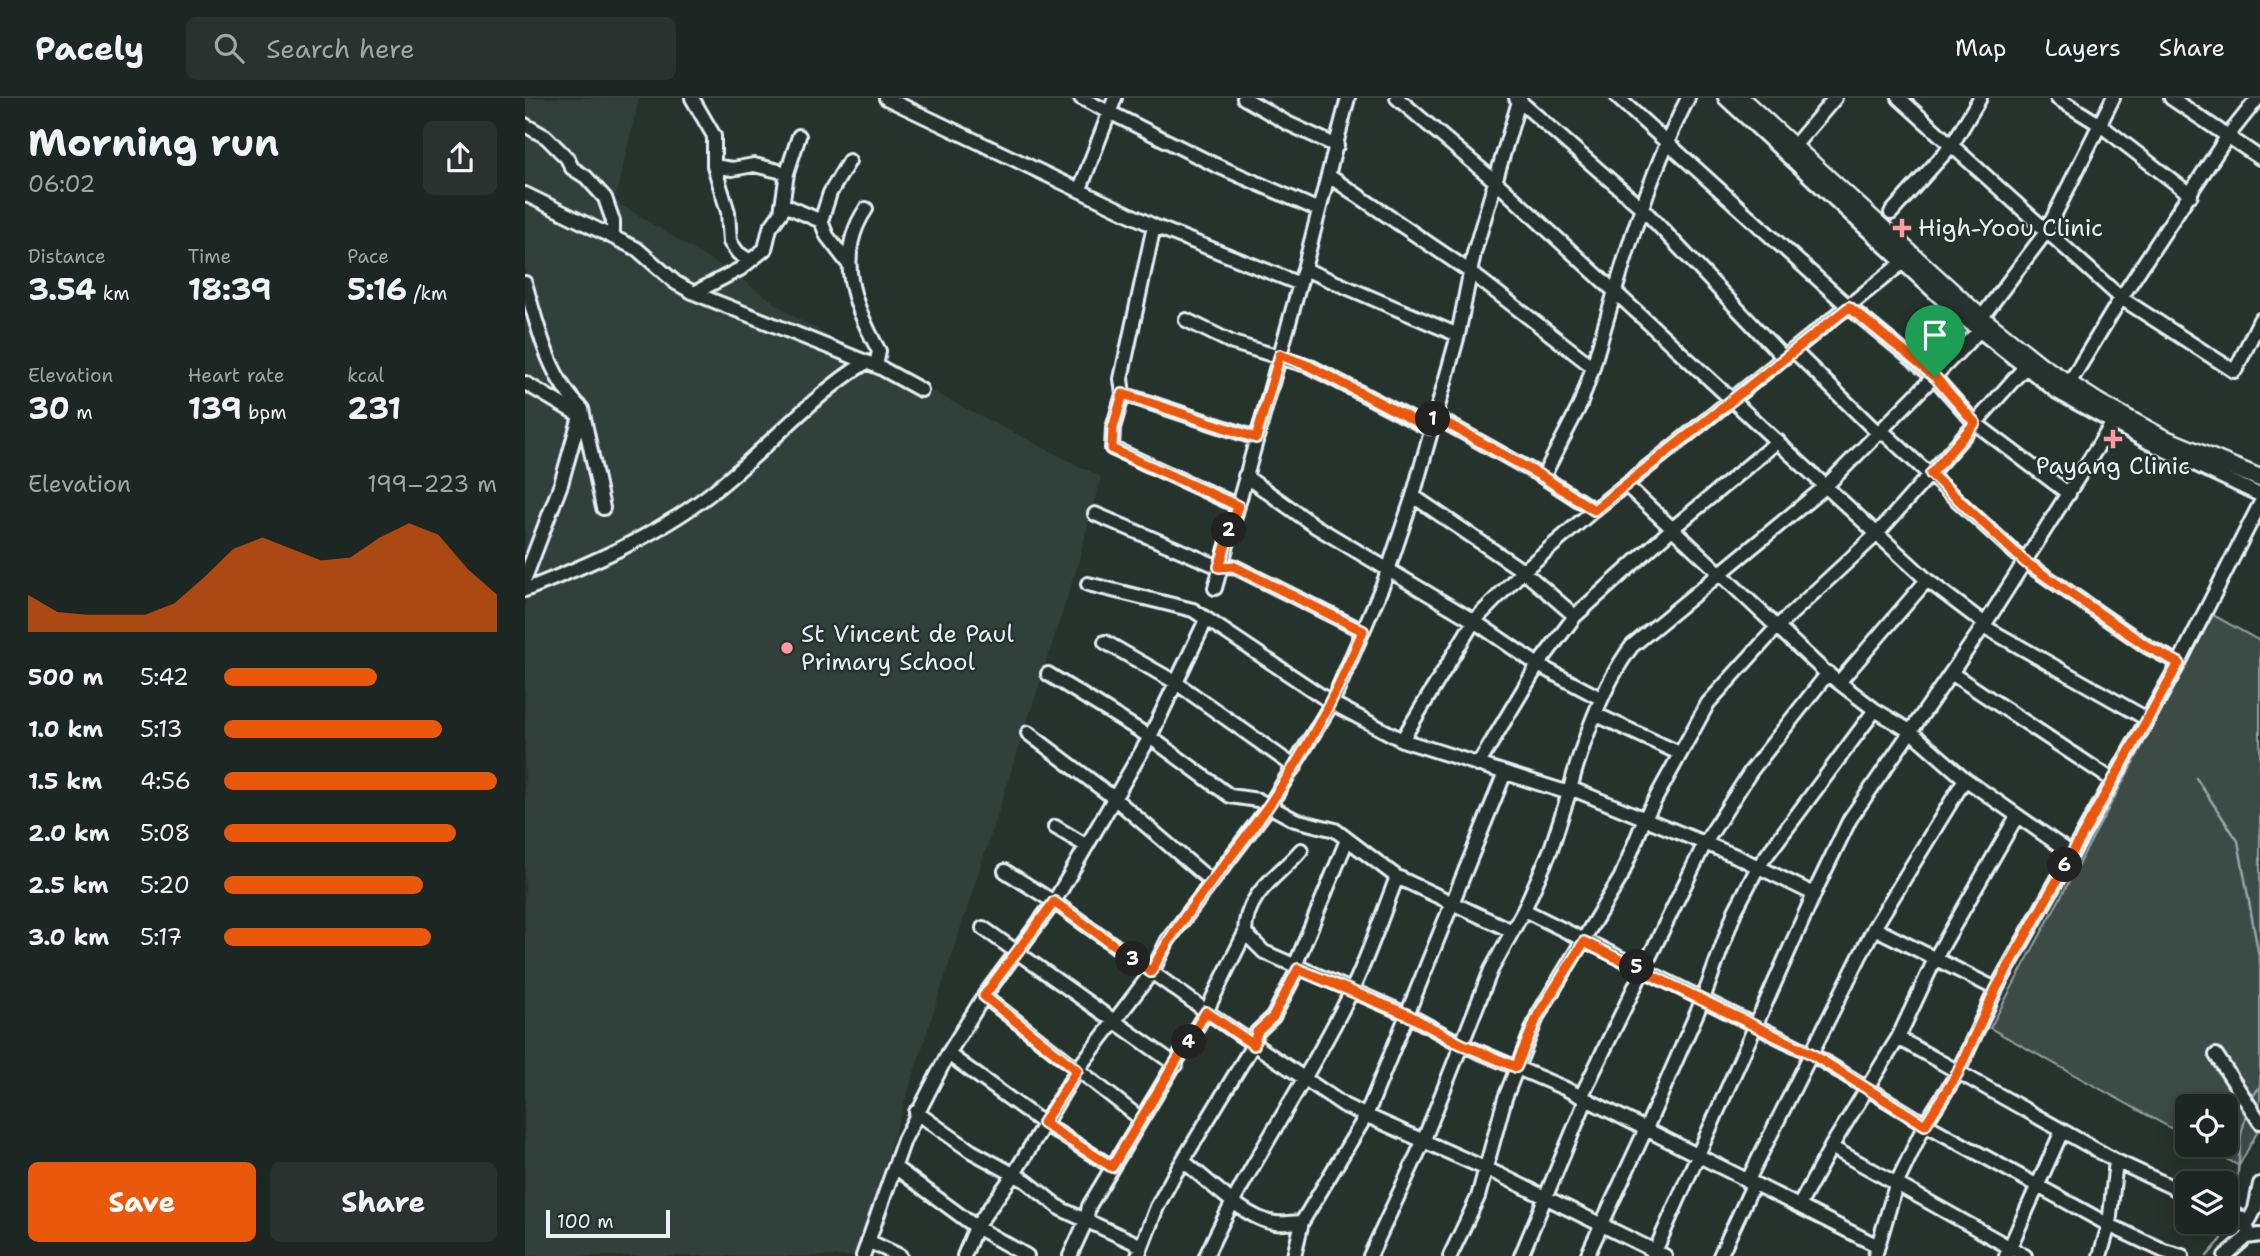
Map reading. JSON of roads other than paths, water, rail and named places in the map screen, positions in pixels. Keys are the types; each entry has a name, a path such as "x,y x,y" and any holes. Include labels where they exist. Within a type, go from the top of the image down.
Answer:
{"main road":[{"path":"1740,98 1794,146 1907,260 1980,324 2068,384 2163,438 2260,478"}],"street":[{"path":"692,98 714,136 714,166 728,212 730,243 750,261"},
{"path":"886,98 1154,226 1300,284"},
{"path":"1081,98 1113,104 1213,164 1319,210"},
{"path":"1244,98 1279,119 1337,146"},
{"path":"1215,588 1300,284 1348,98"},
{"path":"1397,98 1496,182 1731,402 1778,441 1927,580 1984,625 2147,719"},
{"path":"1618,98 1849,307 1935,377 1975,423 2069,494"},
{"path":"1543,477 1580,405 1642,208 1667,141 1688,98"},
{"path":"1402,740 1474,621 1523,571 1594,510 1907,260 1725,98"},
{"path":"1794,146 1835,98"},
{"path":"1899,98 2120,298 2235,370 2260,320"},
{"path":"1891,214 1952,145 1980,98"},
{"path":"2057,98 2099,124 2191,195"},
{"path":"1370,1256 1423,1142 1491,970 1524,910 1551,849 1597,715 1600,698 1616,666 1632,646 1825,487 1935,377 1980,324 2046,232 2113,98"},
{"path":"2171,98 2260,158"},
{"path":"2068,384 2120,298 2191,195 2227,137 2258,98"},
{"path":"964,1256 977,1227 1014,1174 1077,1070 1151,972 1168,940 1270,805 1332,703 1388,570 1413,496 1458,335 1469,271 1518,99 1642,208 1789,354 1931,474 2025,562 2148,647 2179,663"},
{"path":"1080,189 1113,104"},
{"path":"525,125 546,136 567,158 572,168 586,177 605,198 613,220 613,237"},
{"path":"694,293 750,261 767,245 770,229 781,212 787,173 800,136"},
{"path":"525,590 647,535 709,495 834,382 871,365 879,351 862,320 847,262 827,236 821,221 830,193 849,161"},
{"path":"714,166 732,169 754,165 787,173"},
{"path":"1329,176 1469,271 1593,367"},
{"path":"525,194 637,248 675,282 694,293 871,365 922,390"},
{"path":"782,204 821,221"},
{"path":"847,262 856,226 866,209"},
{"path":"1154,226 1121,379 1123,394 1113,428 1112,449 1238,506"},
{"path":"1304,269 1458,335"},
{"path":"525,283 529,308 555,370 581,412 603,508"},
{"path":"1186,320 1233,344 1280,355 1309,366 1432,423 1543,477 1594,510"},
{"path":"1980,324 2025,367 2057,392 2148,442 2260,495"},
{"path":"1450,1256 1474,1206 1516,1067 1538,1015 1621,877 1645,818 1708,703 1778,626 1877,535 2025,367"},
{"path":"525,383 581,412"},
{"path":"1123,394 1256,438"},
{"path":"525,578 561,484 581,412"},
{"path":"1005,872 1054,902 1304,1080 1366,1116 1485,1169 1658,1254 1697,1156 1850,819 1984,625 2114,421"},
{"path":"1478,765 1538,665 1575,616 1673,528 1778,441"},
{"path":"1245,476 1315,526 1474,621 1538,665 1600,698"},
{"path":"1627,486 1828,673 1875,710 1910,731 1965,779 2071,854"},
{"path":"1413,496 1523,571 1575,616"},
{"path":"1245,933 1264,952 1408,1015 1461,1044 1584,1098 1645,1131 1799,1206 1880,1252 1896,1185 1925,1125 1957,1074 1996,989 2179,663 2260,504"},
{"path":"1095,514 1219,567 1233,566 1363,631"},
{"path":"1840,681 1927,580"},
{"path":"1088,584 1193,610 1332,703 1402,740 1504,775 1570,790 1645,818 1814,894"},
{"path":"863,1256 916,1112 984,996 1054,902 1150,737 1206,620"},
{"path":"1105,642 1175,682 1295,767"},
{"path":"1521,1256 1548,1199 1584,1098 1705,843 1751,771 1828,673"},
{"path":"1951,673 2112,779"},
{"path":"1048,674 1150,737 1230,796 1270,805 1295,820 1335,830 1397,877 1512,931"},
{"path":"1587,1256 1703,999 1735,911 1758,867 1875,710"},
{"path":"1597,715 1679,753"},
{"path":"1028,733 1044,742 1114,798 1211,881"},
{"path":"1294,1256 1302,1222 1366,1116 1504,775"},
{"path":"1720,1256 1750,1183 1810,1053 1874,928 1965,779"},
{"path":"1799,1206 1831,1147 1898,1038 1936,957 2017,816"},
{"path":"1055,827 1085,845"},
{"path":"916,1112 971,1151 1014,1174 1061,1209 1140,1251 1157,1207 1254,1045 1257,1032 1273,1017 1298,969 1297,961 1347,840"},
{"path":"1070,1256 1086,1221 1089,1206 1206,1012 1245,933 1251,908 1278,869 1301,850"},
{"path":"1206,1256 1232,1200 1304,1080 1352,991 1397,877"},
{"path":"1524,910 1810,1053 1925,1125 2109,1225 2164,1251 2182,1256"},
{"path":"983,928 1019,951 1113,1023 1176,1065"},
{"path":"1874,928 1996,989"},
{"path":"984,996 1141,1119"},
{"path":"1898,1038 1957,1074 2116,1161 2175,1188"},
{"path":"948,1054 1043,1123 1112,1167"},
{"path":"2216,1055 2260,1122"},
{"path":"2008,1250 2062,1131"},
{"path":"1831,1147 2008,1250 2025,1256"},
{"path":"1183,1161 1232,1200 1266,1221 1302,1222"},
{"path":"2100,1256 2109,1225 2116,1161"},
{"path":"896,1168 977,1227 1027,1256"},
{"path":"2225,1256 2252,1232 2260,1184"},
{"path":"2238,1216 2252,1232"},
{"path":"868,1241 900,1256"}],"waterway":[{"path":"2196,778 2238,841 2260,962"},
{"path":"2251,1099 2260,1086"},
{"path":"2238,1172 2241,1135 2247,1111"},
{"path":"2207,1256 2224,1234"}],"place":[{"name":"High-Yoou Clinic","path":"1902,228"},
{"name":"Payang Clinic","path":"2113,439"},
{"name":"St Vincent de Paul Primary School","path":"787,648"}]}
